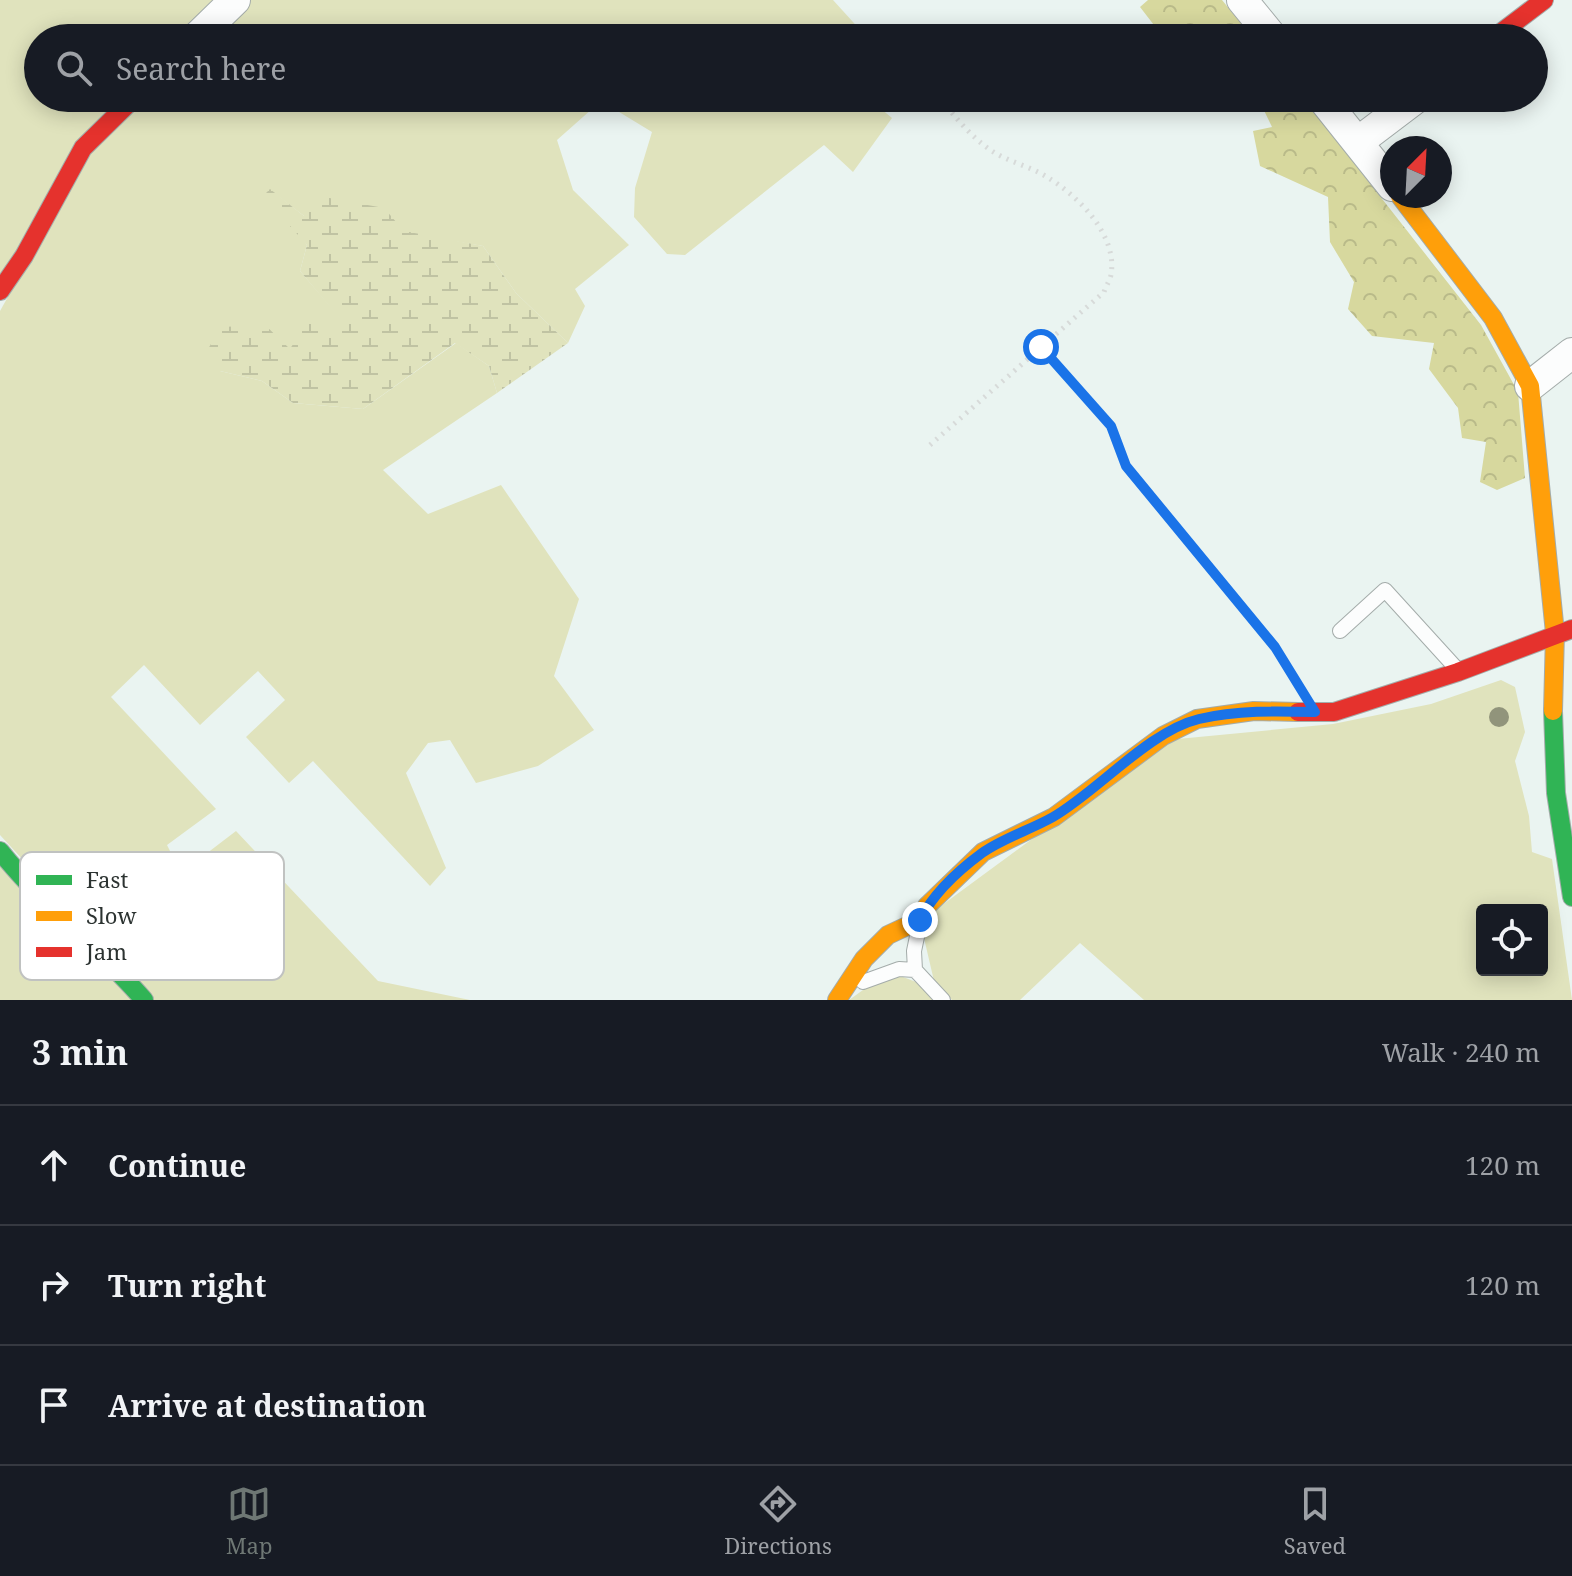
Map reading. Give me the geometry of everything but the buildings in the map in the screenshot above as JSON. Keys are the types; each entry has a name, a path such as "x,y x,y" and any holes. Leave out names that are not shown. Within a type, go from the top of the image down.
{"street":[{"path":"210,24 235,0"},
{"path":"1242,0 1262,24"},
{"path":"1512,24 1544,0"},
{"path":"0,291 24,256 83,148 120,112"},
{"path":"1333,112 1380,170"},
{"path":"1358,142 1398,112"},
{"path":"1409,208 1493,318 1530,386 1564,631 1562,734 1556,793 1572,897"},
{"path":"1530,386 1572,353"},
{"path":"842,994 864,959 888,935 920,920 927,906 983,852 1054,817 1163,736 1197,719 1254,711 1334,712 1458,672 1564,631"},
{"path":"0,851 20,875"},
{"path":"127,980 144,1000"}],"lane":[{"path":"1340,631 1385,590 1458,672"},
{"path":"920,920 914,951 915,970 943,1000"},
{"path":"842,994 899,969 915,970"}],"path":[{"path":"930,445 1104,292 1111,276 1110,248 1098,226 1072,196 1046,176 994,153 954,112"},
{"path":"1041,347 1111,426 1126,466 1275,647 1315,712"}],"green space":[{"path":"0,0 224,0 199,24 24,24 24,112 113,112 0,277"},
{"path":"247,0 833,0 855,24 222,24"},
{"path":"1148,0 1222,0 1242,24 1153,24 1140,7"},
{"path":"131,112 589,112 557,140 573,190 629,245 575,289 585,306 568,343 516,293 483,246 304,216 270,190 307,245 300,271 342,320 290,349 220,371 262,381 293,403 363,409 456,343 489,366 497,393 383,470 428,514 501,485 579,599 554,676 594,730 538,766 476,783 450,740 428,743 406,773 446,868 430,886 313,761 289,783 246,737 285,700 258,671 200,725 144,665 111,697 216,809 167,845 170,852 20,852 20,857 0,835 0,311 89,152"},
{"path":"619,112 885,112 892,118 853,172 824,145 685,255 667,254 634,217 635,188 652,132"},
{"path":"1265,112 1314,112 1380,196 1380,208 1389,208 1481,325 1518,392 1525,478 1497,490 1480,482 1486,442 1462,438 1458,408 1429,369 1434,343 1372,336 1348,309 1354,282 1330,242 1328,197 1260,166 1253,131 1272,127"},
{"path":"270,189 304,216 324,197 384,208 404,231 483,246 516,293 568,343 497,393 489,366 455,343 363,409 293,403 262,381 220,371 208,349 221,327 265,325 290,349 307,322 341,320 300,271 307,245 263,196"},
{"path":"1501,680 1515,687 1525,732 1515,761 1529,816 1532,852 1552,859 1572,1000 1144,1000 1080,943 1020,1000 952,1000 934,981 924,938 934,911 1167,740 1333,724 1431,704"},
{"path":"236,831 256,852 208,852"},
{"path":"0,864 20,884 20,980 113,980 133,1000 0,1000"},
{"path":"284,882 378,981 470,1000 152,1000 134,980 284,980"},
{"path":"898,975 916,982 934,1000 849,1000 870,985"}],"traffic: fast":[{"path":"1553,711 1556,793 1572,897"},
{"path":"0,851 20,874"},
{"path":"126,980 144,1000"}],"traffic: slow":[{"path":"1409,208 1493,318 1530,386 1555,633 1553,711"},
{"path":"837,1000 864,959 888,935 920,920 927,906 983,852 1054,817 1163,736 1197,719 1254,711 1298,712"}],"traffic: jam":[{"path":"1512,24 1544,0"},
{"path":"0,291 24,256 83,148 120,112"},
{"path":"1298,712 1334,712 1458,672 1572,629"}],"route":[{"path":"920,920 927,906 983,852 1054,817 1163,736 1197,719 1254,711 1315,712 1275,647 1126,466 1111,426 1041,347"}]}
